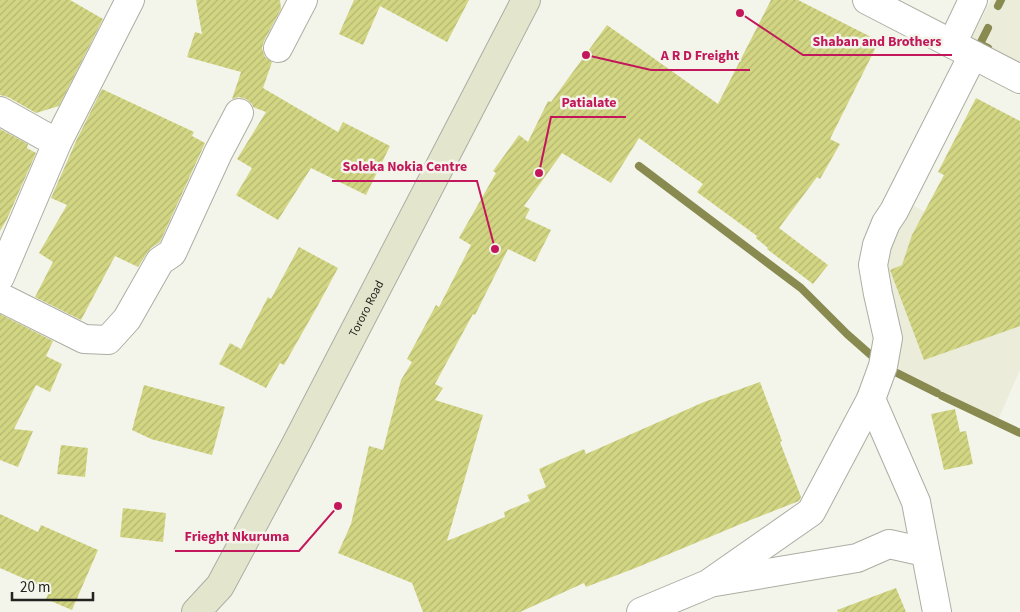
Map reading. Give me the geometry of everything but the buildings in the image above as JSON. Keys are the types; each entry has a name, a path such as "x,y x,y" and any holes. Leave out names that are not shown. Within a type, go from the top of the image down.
{"main road":[{"name":"Tororo Road","path":"196,612 220,586 296,444 526,0"}],"street":[{"path":"0,277 57,143 130,0"},
{"path":"278,48 303,0"},
{"path":"866,0 1020,79"},
{"path":"641,612 708,584 811,512 871,400 883,366 888,338 873,265 877,245 886,223 894,211 963,49 974,0"},
{"path":"0,111 57,143"},
{"path":"0,297 84,339 108,340 127,319 160,261 172,254 218,153 239,113"},
{"path":"871,400 916,502 937,612"},
{"path":"708,584 857,558 889,544 925,552"}],"shaded area":[{"path":"991,0 1020,0 1020,65 971,39"},
{"path":"910,204 1020,261 1020,370 998,420 893,371 884,261"}],"waterway":[{"path":"998,6 1001,0"},
{"path":"988,28 980,44 988,48"},
{"path":"639,166 801,288 872,356"},
{"path":"897,373 937,393"},
{"path":"942,396 1020,433"}],"place":[{"name":"Shaban and Brothers","path":"740,13"},
{"name":"A R D Freight","path":"586,55"},
{"name":"Patialate","path":"539,173"},
{"name":"Soleka Nokia Centre","path":"495,249"},
{"name":"Frieght Nkuruma","path":"338,506"}]}
